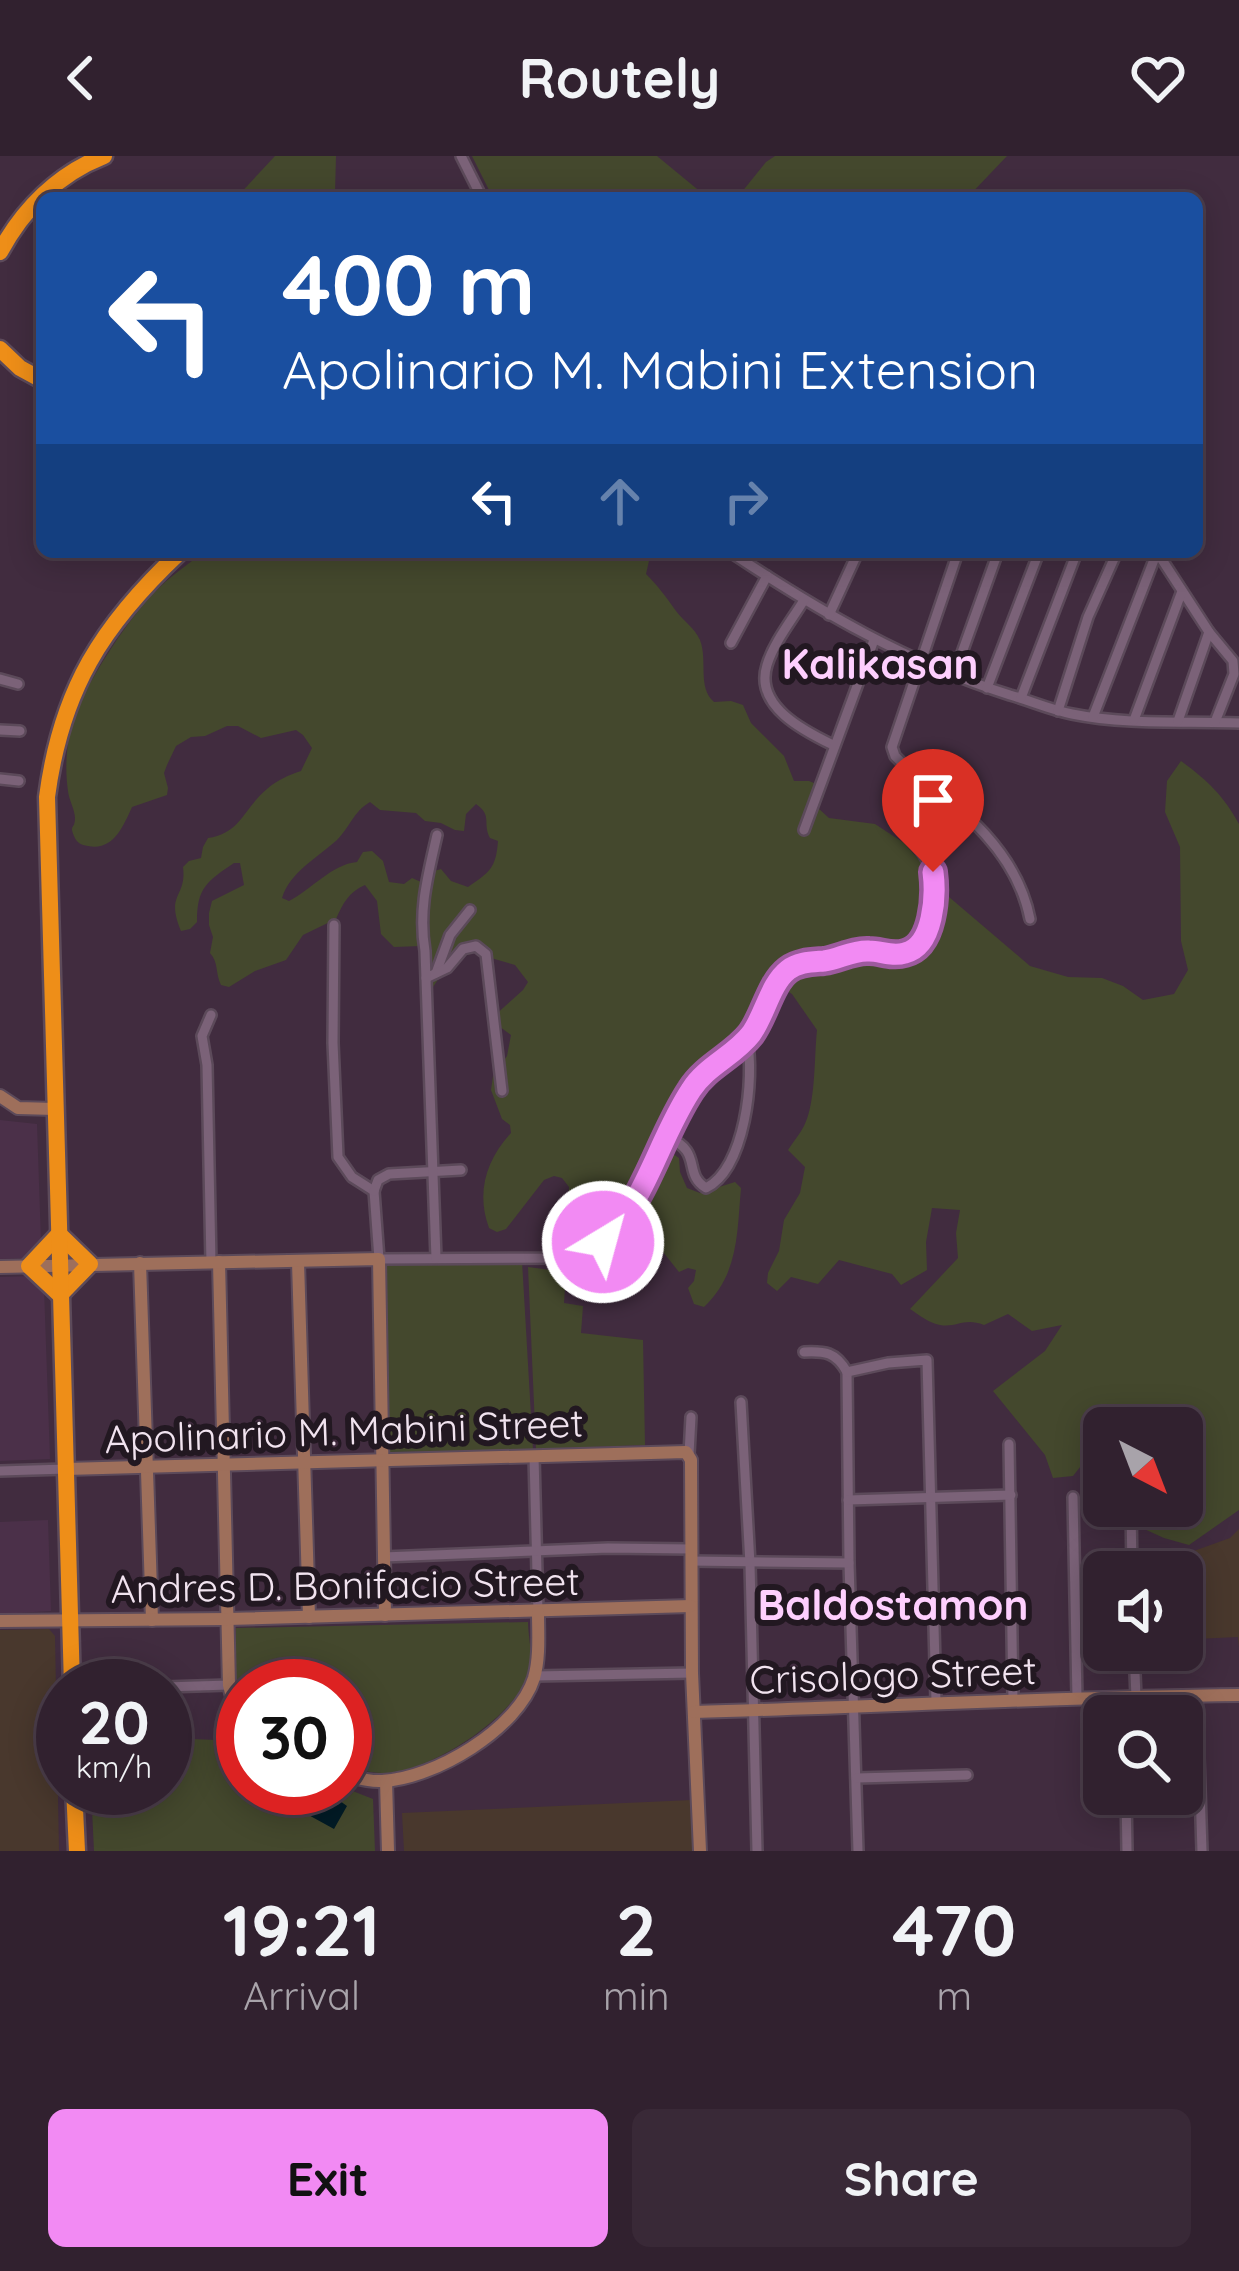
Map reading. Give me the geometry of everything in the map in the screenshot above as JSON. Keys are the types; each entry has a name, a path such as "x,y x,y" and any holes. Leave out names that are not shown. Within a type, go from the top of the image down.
{"highway":[{"path":"46,192 76,169 104,156"},
{"path":"0,252 36,202"},
{"path":"0,349 36,377"},
{"path":"71,1659 47,796 54,749 70,698 116,620 174,558"},
{"path":"59,1234 90,1264 61,1295"},
{"path":"59,1234 29,1266 61,1295"},
{"path":"75,1815 77,1851"}],"street":[{"path":"461,156 479,192"},
{"path":"739,558 874,640 987,688 1093,717 1239,723"},
{"path":"829,615 855,558"},
{"path":"956,558 893,740 895,756 988,837 1018,882 1030,919"},
{"path":"954,675 996,558"},
{"path":"987,688 1037,558"},
{"path":"1021,698 1075,558"},
{"path":"1058,711 1088,617 1114,558"},
{"path":"1093,717 1155,558"},
{"path":"1161,558 1233,661 1235,670 1214,722"},
{"path":"730,643 767,576"},
{"path":"1133,720 1182,591"},
{"path":"804,600 772,653 765,681 790,720 833,745"},
{"path":"1178,721 1209,632"},
{"path":"804,830 874,640"},
{"path":"0,680 18,684"},
{"path":"0,730 20,731"},
{"path":"0,779 20,782"},
{"path":"436,1258 431,976 421,908 437,835"},
{"path":"0,1267 553,1259 585,1253 618,1228 694,1085 747,1039 781,977 797,964 866,950 902,954 921,944 935,886 928,861 911,838"},
{"path":"431,976 450,935 470,910"},
{"path":"334,925 338,1157 352,1177 374,1191"},
{"path":"431,976 447,968 467,947 476,946 486,954 502,1091"},
{"path":"212,1015 202,1036 207,1065 229,1659"},
{"path":"667,1137 690,1154 700,1186 706,1189 723,1175 731,1162 752,1074 747,1039"},
{"path":"0,1096 18,1108 55,1109"},
{"path":"385,1616 374,1191 378,1180 389,1174 461,1170"},
{"path":"298,1262 309,1617"},
{"path":"140,1263 152,1620"},
{"path":"804,1352 830,1353 847,1372 858,1851"},
{"path":"847,1372 927,1360 936,1702"},
{"path":"741,1402 757,1851"},
{"path":"691,1417 692,1673 700,1851"},
{"path":"1009,1444 1013,1700"},
{"name":"Apolinario M. Mabini Street","path":"0,1471 689,1454"},
{"path":"372,1781 431,1769 489,1735 519,1705 535,1676 534,1456"},
{"path":"848,1500 1011,1495"},
{"path":"1073,1497 1077,1698"},
{"path":"382,1557 537,1550 691,1555 750,1564 849,1563"},
{"name":"Andres D. Bonifacio Street","path":"0,1621 691,1606"},
{"path":"535,1676 692,1673"},
{"name":"Crisologo Street","path":"1203,1695 1239,1695"},
{"name":"Crisologo Street","path":"694,1712 1083,1698"},
{"path":"856,1778 967,1774"},
{"path":"386,1781 388,1851"},
{"path":"1126,1815 1127,1851"},
{"path":"1201,1815 1202,1851"}],"shaded area":[{"path":"0,1120 37,1124 41,1242 28,1258 0,1259"},
{"path":"32,1276 44,1288 50,1459 0,1461 0,1277"},
{"path":"48,1520 51,1611 0,1614 0,1522"},
{"path":"1239,1529 1239,1647 1238,1637 1203,1639 1203,1551 1194,1551 1230,1538"},
{"path":"49,1629 55,1636 55,1659 36,1659 36,1815 58,1815 59,1851 0,1851 0,1630"},
{"path":"692,1800 694,1851 404,1851 402,1813"}],"green space":[{"path":"275,156 336,156 335,192 242,192"},
{"path":"472,156 657,156 701,192 490,192"},
{"path":"775,156 1007,156 973,192 742,192"},
{"path":"195,558 650,558 646,574 700,640 709,696 714,702 743,705 751,723 784,756 794,781 824,787 818,808 829,818 875,824 904,843 942,891 1030,966 1068,977 1102,978 1143,1000 1174,994 1188,970 1181,941 1180,847 1165,812 1167,781 1181,761 1207,782 1239,824 1239,1510 1189,1545 1142,1528 1203,1527 1203,1407 1083,1407 1083,1463 1073,1476 1053,1478 1045,1455 993,1391 1045,1351 1062,1325 1032,1331 1008,1314 984,1325 940,1325 910,1309 958,1258 960,1210 932,1208 927,1270 901,1285 892,1274 839,1260 818,1284 791,1277 777,1291 767,1283 784,1220 800,1193 805,1167 788,1150 804,1126 814,1080 817,1030 784,989 805,971 790,964 774,975 742,1039 695,1070 676,1093 641,1177 646,1186 670,1152 679,1158 687,1188 700,1193 735,1182 741,1188 730,1266 704,1307 694,1304 688,1288 696,1270 679,1272 655,1242 615,1267 609,1264 615,1240 607,1233 567,1256 563,1251 569,1187 562,1178 544,1180 506,1229 489,1228 483,1202 486,1177 511,1133 491,1090 511,1035 496,1024 494,1016 528,982 515,965 474,953 451,960 425,999 421,946 394,947 381,934 377,901 365,885 347,899 336,919 303,935 286,960 229,987 221,985 210,953 209,913 212,901 244,885 240,863 210,881 201,893 197,922 181,931 175,909 183,867 201,858 208,838 235,826 271,786 301,771 312,748 303,735 296,730 261,738 238,726 227,726 191,737 176,746 167,765 167,795 132,807 116,836 104,845 76,840 66,775 71,727 96,673 148,599","holes":["370,802 380,810 416,813 425,821 464,831 466,814 476,804 484,812 490,838 498,841 487,873 468,887 451,881 441,869 421,882 412,878 404,884 389,882 383,861 372,851 363,852 357,862 330,872 289,901 282,898 298,873 337,840"]},
{"path":"522,1261 533,1450 388,1452 381,1263"},
{"path":"528,1267 566,1272 564,1303 583,1306 581,1333 643,1340 645,1445 536,1449"},
{"path":"528,1622 530,1669 509,1705 469,1739 423,1764 377,1773 372,1772 372,1659 236,1659 236,1628"},
{"path":"192,1739 216,1740 216,1815 372,1815 373,1799 375,1851 94,1851 92,1815 192,1815"}],"water":[{"path":"308,1815 342,1815 334,1829"}],"district":[{"name":"Kalikasan","path":"880,664"},
{"name":"Baldostamon","path":"893,1605"}],"route":[{"path":"603,1242 633,1207 694,1085 747,1039 781,977 797,964 855,952 890,955 913,951 921,944 932,911 933,872"}]}
